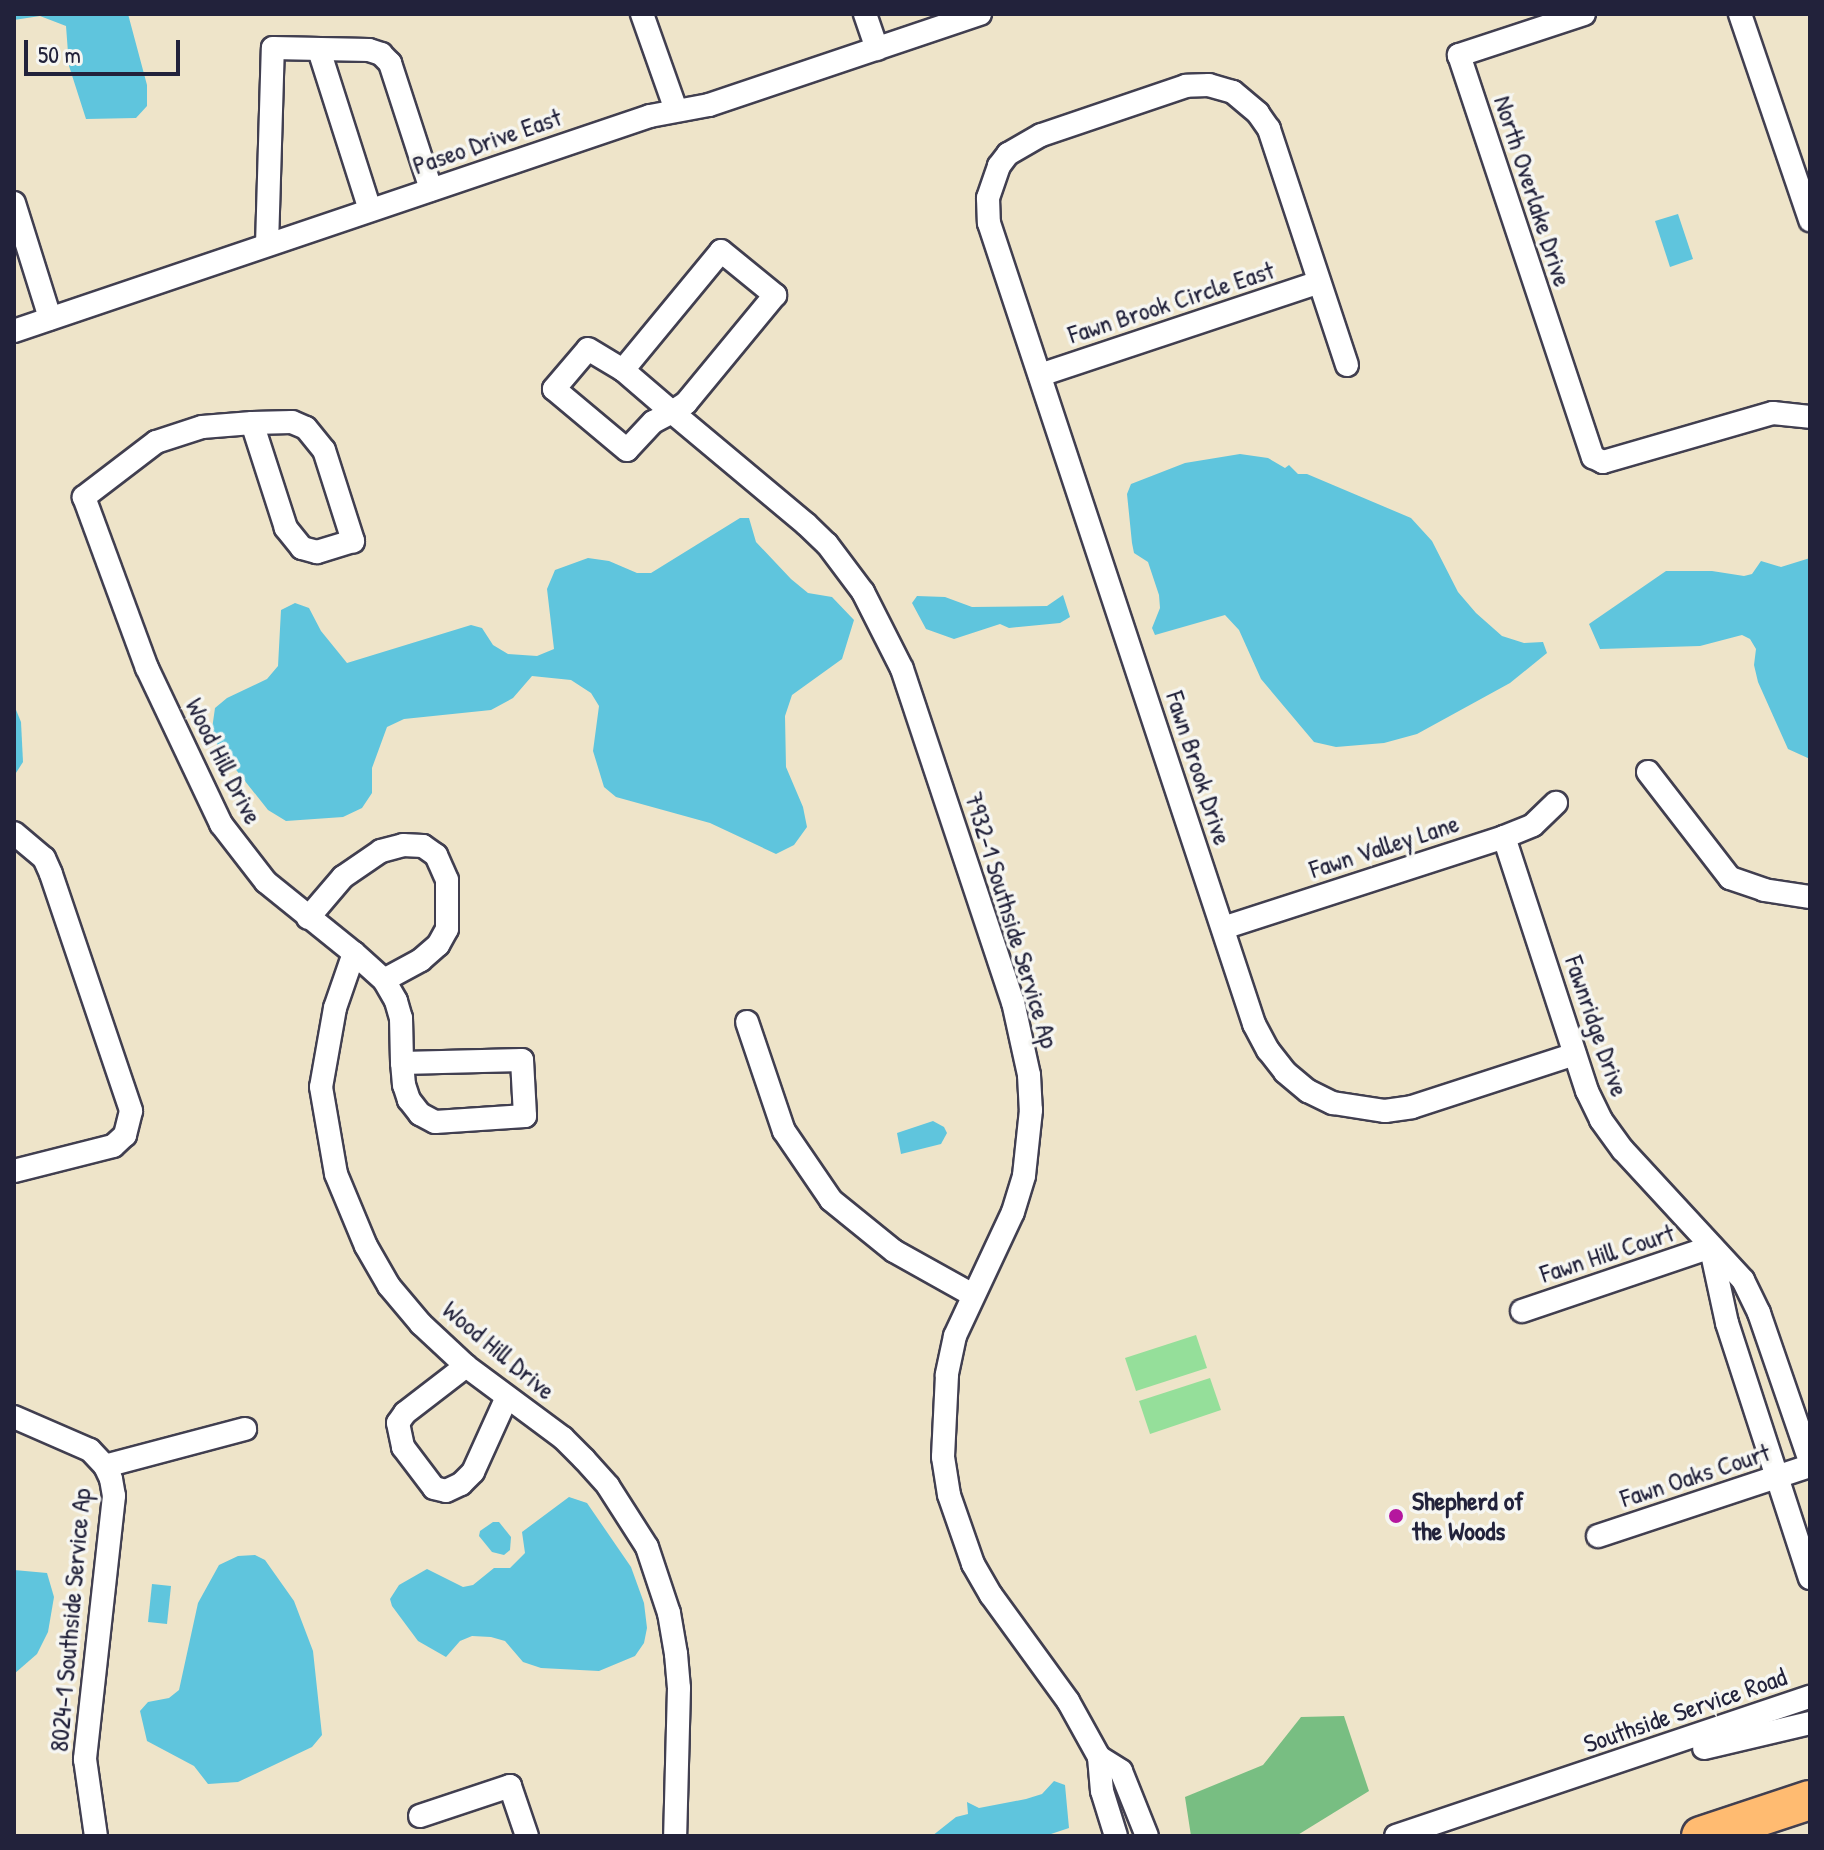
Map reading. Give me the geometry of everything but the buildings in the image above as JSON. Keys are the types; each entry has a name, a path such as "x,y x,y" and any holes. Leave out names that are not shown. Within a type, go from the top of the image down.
{"highway":[{"path":"1714,1833 1810,1800"}],"street":[{"path":"642,14 676,110"},
{"path":"865,14 877,49"},
{"name":"Paseo Drive East","path":"14,331 431,189 676,110 709,105 980,14"},
{"name":"North Overlake Drive","path":"1584,14 1459,55 1593,457 1603,462 1773,413 1810,417"},
{"path":"1740,14 1810,220"},
{"path":"267,245 273,48 369,50 390,63 431,189"},
{"path":"319,50 370,210"},
{"name":"Fawn Brook Drive","path":"1319,282 1269,129 1258,113 1233,92 1209,85 1186,86 1041,135 1008,154 992,180 989,223 1254,1024 1268,1050 1285,1072 1308,1091 1333,1103 1361,1110 1412,1107 1575,1054"},
{"path":"14,203 50,318"},
{"path":"623,370 721,251 775,295 686,403 672,412"},
{"path":"1319,282 1347,365"},
{"name":"Fawn Brook Circle East","path":"1040,375 1319,282"},
{"name":"7932-1 Southside Service Ap","path":"672,412 653,422 627,450 554,389 588,349 623,370 827,544 863,592 902,669 1013,1002 1029,1075 1031,1110 1024,1176 1013,1212 955,1336 947,1375 943,1457 949,1495 973,1564 991,1595 1068,1701 1099,1757 1102,1791 1116,1836"},
{"path":"292,422 316,438 324,450 353,541 317,552 302,548 293,540 252,423 292,422"},
{"name":"Wood Hill Drive","path":"252,423 202,427 156,442 84,497 147,668 205,795 241,853 308,918 354,953 335,1008 321,1087 336,1174 348,1209 389,1286 421,1324 466,1366 563,1438 608,1486 647,1547 669,1613 679,1688 675,1836"},
{"path":"1648,772 1730,878 1764,890 1810,897"},
{"name":"Fawn Valley Lane","path":"1223,928 1504,837 1533,825 1556,803"},
{"path":"14,833 44,858 51,874 131,1111 125,1135 113,1146 14,1171"},
{"name":"Fawnridge Drive","path":"1504,837 1575,1054 1601,1120 1743,1280 1759,1313 1810,1464"},
{"path":"308,918 343,877 381,851 403,845 423,846 436,855 447,880 447,929 438,945 421,960 384,980"},
{"path":"354,953 384,980 401,1018 402,1063 409,1100 420,1114 435,1122 525,1116 522,1060 402,1063"},
{"path":"747,1022 784,1131 831,1200 894,1251 973,1295"},
{"path":"1711,1247 1727,1323 1810,1578"},
{"name":"Fawn Hill Court","path":"1522,1311 1711,1247"},
{"path":"466,1366 405,1413 398,1423 403,1447 434,1488 446,1491 461,1484 473,1472 507,1397"},
{"name":"8024-1 Southside Service Ap","path":"14,1417 90,1450 105,1466 114,1496 85,1759 96,1836"},
{"path":"105,1466 245,1429"},
{"name":"Fawn Oaks Court","path":"1598,1536 1777,1478 1810,1464"},
{"name":"Southside Service Road","path":"1396,1836 1810,1697"},
{"name":"Southside Service Road","path":"1578,1777 1810,1723"},
{"path":"1099,1757 1121,1771 1147,1836"},
{"path":"420,1816 510,1786 527,1836"}],"green space":[{"path":"1196,1335 1207,1368 1136,1391 1125,1358"},
{"path":"1210,1378 1221,1410 1150,1434 1139,1401"},
{"path":"1344,1716 1369,1791 1296,1836 1191,1836 1185,1797 1263,1765 1301,1717"}],"water":[{"path":"14,14 128,14 147,85 147,106 136,118 86,119 69,66 66,26 40,16 14,20"},
{"path":"1678,214 1693,259 1670,267 1655,221"},
{"path":"1240,454 1268,458 1285,468 1289,465 1298,474 1307,474 1411,518 1432,541 1458,592 1476,613 1502,636 1524,643 1543,642 1547,653 1510,683 1417,734 1384,743 1336,747 1314,742 1261,679 1239,630 1225,615 1155,635 1152,628 1160,608 1159,595 1148,562 1134,553 1127,494 1131,484 1185,463"},
{"path":"740,518 749,518 756,542 791,579 808,593 832,597 854,620 842,659 792,695 785,716 786,767 803,807 807,827 794,845 776,854 710,823 616,797 604,787 593,751 599,706 591,693 571,680 532,676 513,698 491,710 404,719 387,727 372,768 372,793 362,808 343,817 286,821 268,810 218,747 212,729 215,708 227,698 267,679 278,666 281,610 295,603 309,608 321,631 347,663 471,625 482,628 493,645 508,654 537,656 554,649 547,589 555,570 588,558 609,561 637,573 651,573"},
{"path":"1810,558 1810,759 1788,749 1758,682 1754,665 1756,649 1750,639 1742,635 1700,646 1600,649 1589,624 1666,571 1712,571 1744,576 1752,574 1761,561 1781,567"},
{"path":"1063,595 1070,617 1060,623 1009,628 1000,624 954,639 926,629 912,603 917,596 945,597 972,607 1047,606"},
{"path":"14,705 21,722 23,762 14,776"},
{"path":"933,1121 944,1127 947,1133 941,1144 901,1154 897,1133"},
{"path":"569,1497 587,1503 631,1567 644,1603 647,1628 644,1643 635,1656 599,1671 541,1668 523,1662 505,1641 491,1637 472,1636 460,1641 446,1657 418,1641 392,1606 390,1599 399,1585 427,1569 463,1587 473,1585 494,1568 510,1568 525,1553 522,1532"},
{"path":"493,1522 499,1522 511,1537 510,1550 504,1555 492,1552 479,1536 480,1531"},
{"path":"255,1555 265,1560 294,1601 313,1651 322,1735 312,1747 238,1782 208,1784 194,1766 147,1741 140,1711 148,1702 169,1698 179,1690 198,1603 219,1565 238,1556"},
{"path":"14,1570 47,1573 54,1597 48,1632 37,1654 14,1674"},
{"path":"152,1584 171,1586 167,1624 148,1622"},
{"path":"1054,1781 1065,1785 1069,1828 1045,1836 932,1836 956,1817 968,1814 967,1802 979,1808 1026,1799 1042,1794"}],"place":[{"name":"Shepherd of the Woods","path":"1396,1516"}]}
